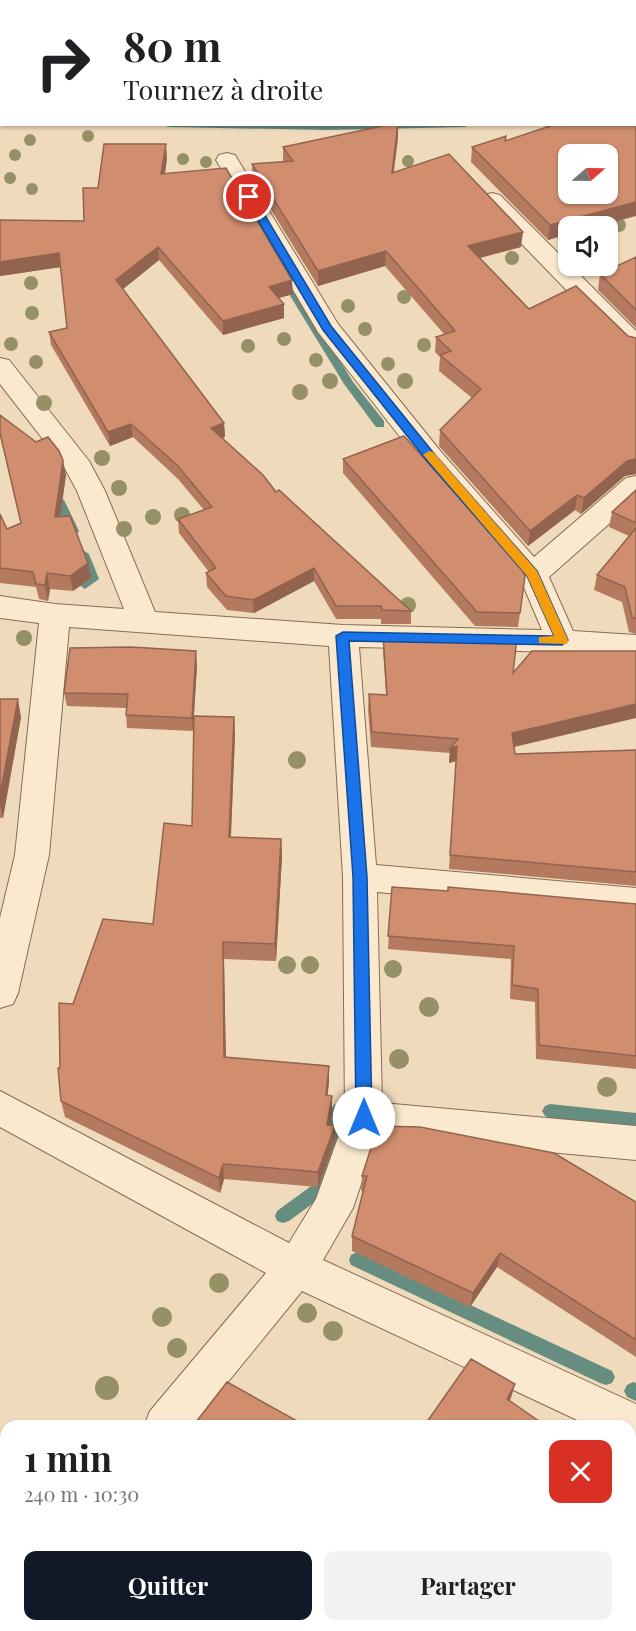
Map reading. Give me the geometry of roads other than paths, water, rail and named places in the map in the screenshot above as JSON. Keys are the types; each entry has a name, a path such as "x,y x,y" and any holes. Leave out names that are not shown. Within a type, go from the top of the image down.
{"street":[{"path":"227,160 327,327 432,459 532,574 562,640"},
{"path":"478,185 616,327 636,344"},
{"path":"0,366 75,461 91,491 144,622"},
{"path":"532,574 636,485"},
{"path":"0,607 55,615 343,636 562,640 636,646"},
{"path":"0,993 32,855 55,615"},
{"path":"170,1420 296,1268 333,1208 364,1118 360,877 343,636"},
{"path":"360,877 636,902"},
{"path":"0,1108 296,1268 623,1420"},
{"path":"364,1118 636,1143"}],"waterway":[{"path":"275,126 374,126"},
{"path":"283,276 349,384 380,424"},
{"path":"58,500 73,531"},
{"path":"83,554 93,579 85,585"},
{"path":"283,1216 325,1185 339,1110"},
{"path":"550,1111 636,1120"},
{"path":"357,1260 606,1377"}]}
